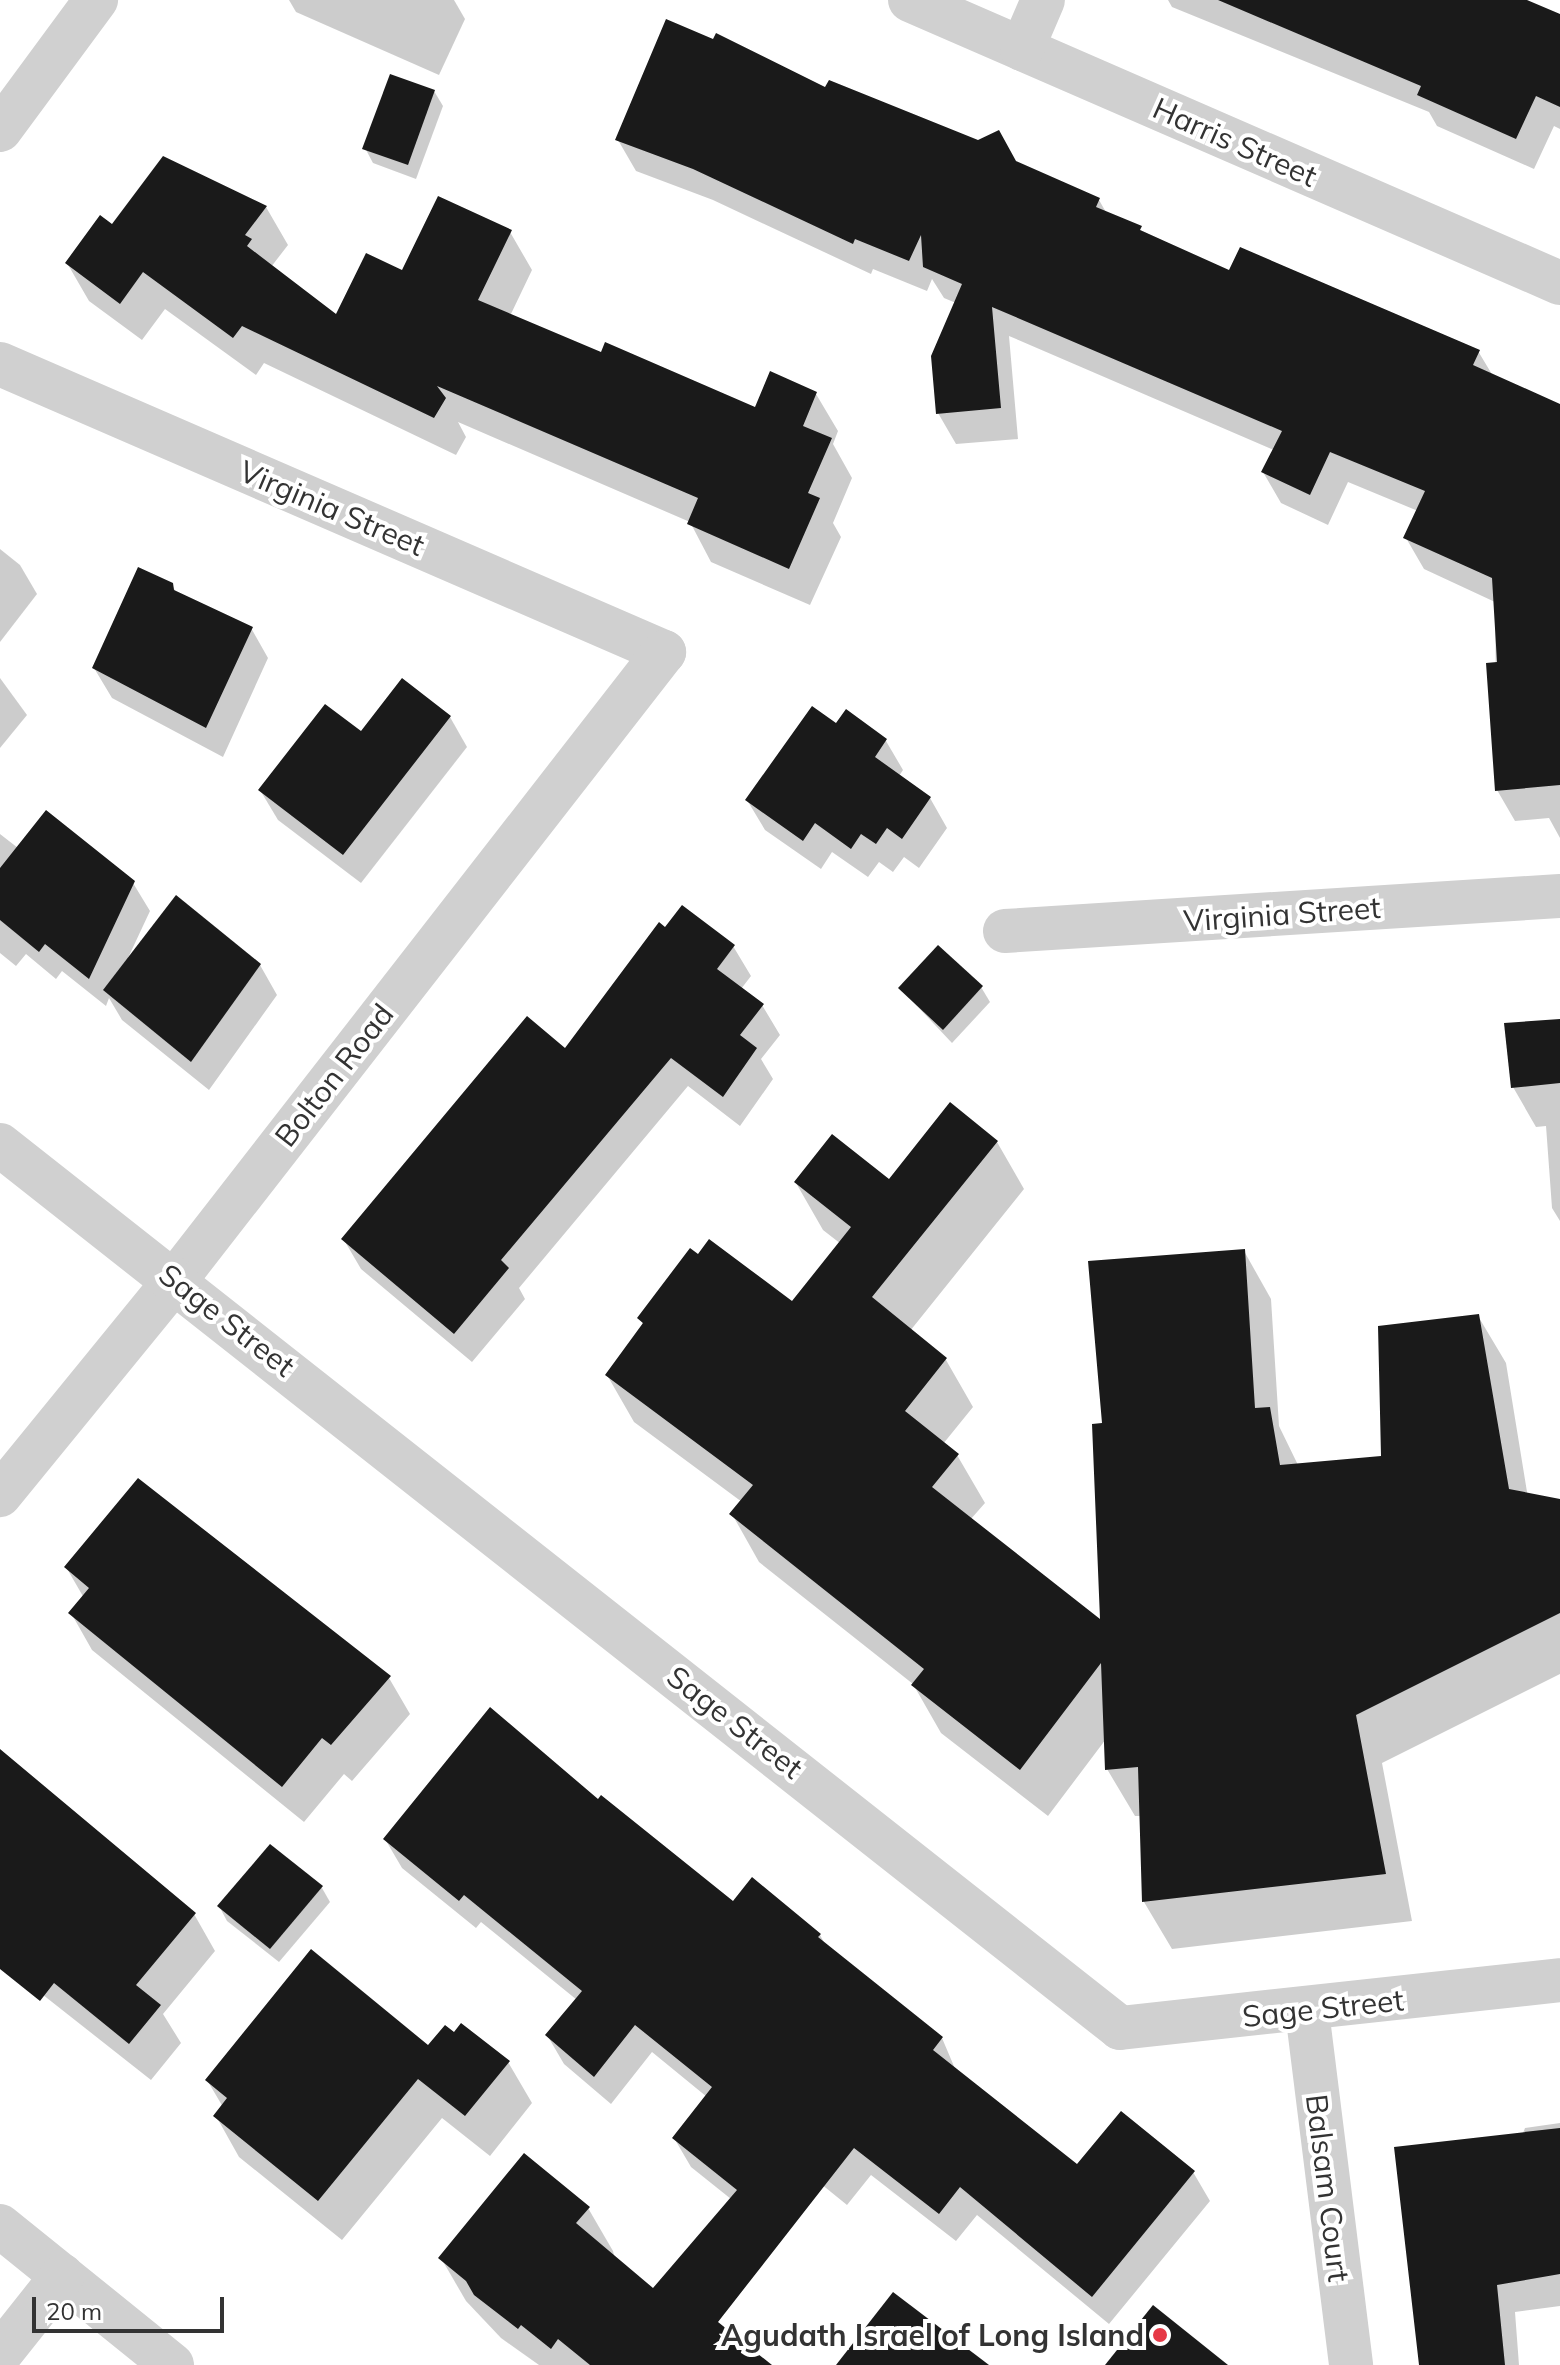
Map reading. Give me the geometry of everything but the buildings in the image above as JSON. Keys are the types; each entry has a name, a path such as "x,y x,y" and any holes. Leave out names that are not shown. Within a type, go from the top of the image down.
{"street":[{"path":"0,130 96,0"},
{"name":"Harris Street","path":"910,0 1560,283"},
{"path":"1022,49 1043,0"},
{"name":"Virginia Street","path":"0,364 664,652"},
{"name":"Bolton Road","path":"0,1495 176,1279 664,652"},
{"name":"Virginia Street","path":"1005,931 1560,896"},
{"name":"Sage Street","path":"0,1145 176,1279 1120,2028 1307,2011 1560,1980"},
{"name":"Balsam Court","path":"1307,2011 1351,2365"},
{"path":"0,2226 172,2365"},
{"path":"0,2354 62,2276"}],"place":[{"name":"Agudath Israel of Long Island","path":"1160,2335"}]}
